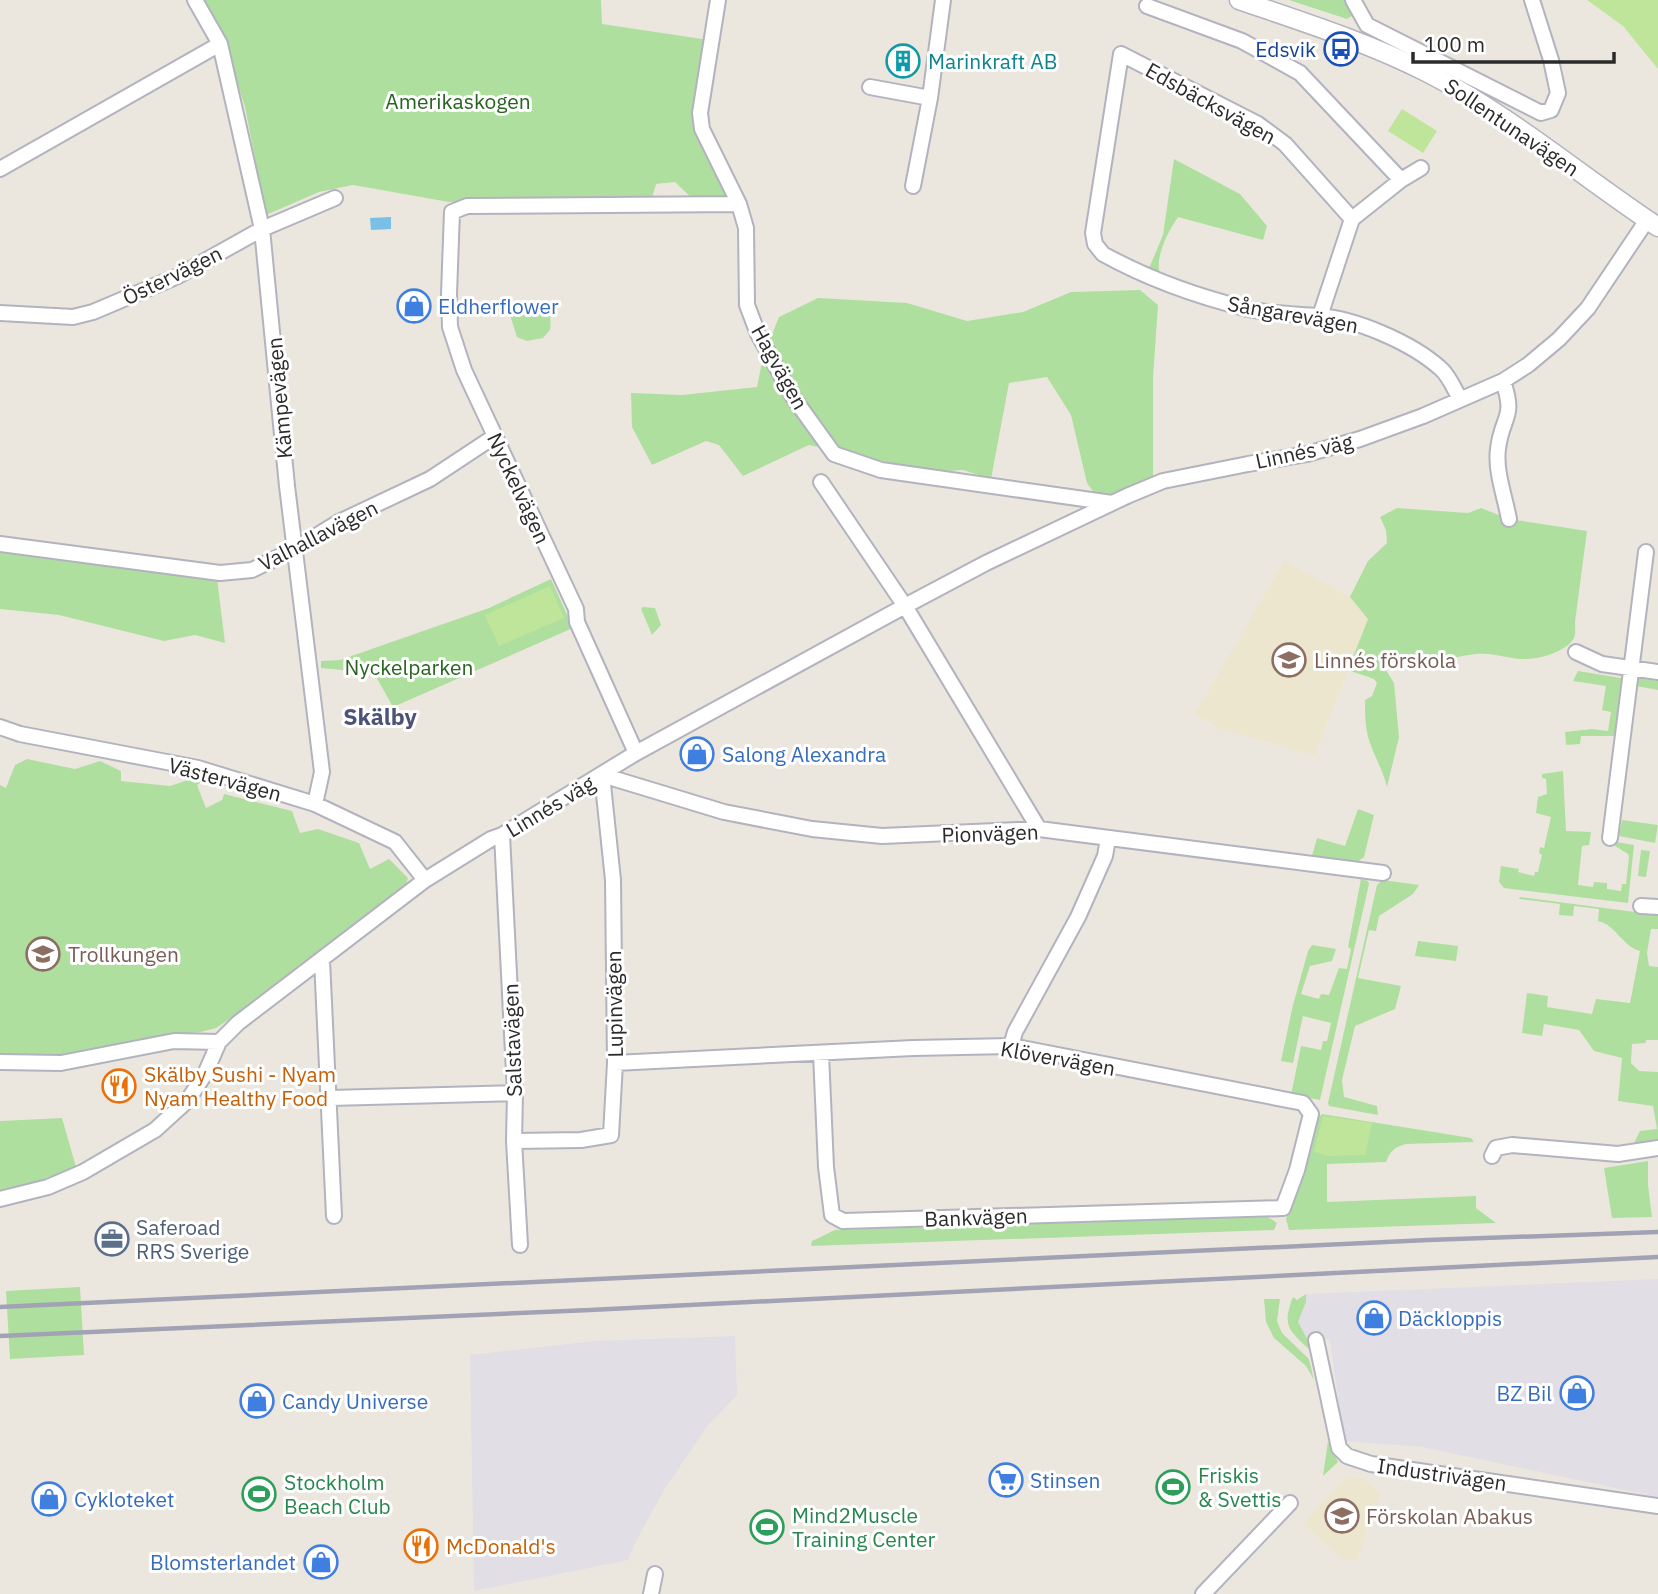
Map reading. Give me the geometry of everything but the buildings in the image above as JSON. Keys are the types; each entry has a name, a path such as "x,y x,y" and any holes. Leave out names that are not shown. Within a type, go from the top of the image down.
{"street":[{"name":"Kämpevägen","path":"195,0 220,44 262,229 295,549 322,772 315,804"},
{"name":"Hagvägen","path":"718,0 700,113 702,129 739,204 746,228 747,305 758,334 793,397 834,454 881,470 1113,503"},
{"path":"913,186 930,98 943,0"},
{"name":"Sollentunavägen","path":"1239,0 1368,44 1429,73 1485,106 1652,223"},
{"path":"1353,0 1367,25 1541,113 1551,110 1558,93 1552,60 1532,0"},
{"path":"1147,6 1242,41 1300,73 1401,180"},
{"path":"0,169 220,44"},
{"name":"Edsbäcksvägen","path":"1121,54 1258,124 1285,144 1352,219"},
{"name":"Sångarevägen","path":"1121,54 1093,233 1095,244 1103,254 1116,262 1202,297 1262,312 1320,316 1373,329 1418,352 1442,369 1460,399"},
{"path":"870,87 930,98"},
{"path":"1320,316 1352,219 1401,180 1421,168"},
{"name":"Östervägen","path":"0,313 73,317 93,312 178,276 262,229 335,198"},
{"name":"Nyckelvägen","path":"636,753 577,622 576,609 464,370 450,327 452,212 467,206 739,204"},
{"name":"Linnés väg","path":"219,1042 273,995 425,880 636,753 986,563 1163,481 1307,454 1360,439 1503,380 1549,348 1583,314 1652,223"},
{"path":"1503,380 1510,400 1509,415 1501,433 1498,461 1509,519"},
{"name":"Valhallavägen","path":"0,544 220,573 252,570 339,523 430,479 495,436"},
{"path":"821,482 905,606 1039,830"},
{"path":"1610,838 1646,552"},
{"path":"1576,652 1602,663 1658,672"},
{"name":"Västervägen","path":"0,727 20,734 198,768 315,804 395,842 425,880"},
{"name":"Pionvägen","path":"602,775 724,812 812,829 882,836 1039,830 1383,873"},
{"name":"Lupinvägen","path":"514,1141 591,1139 611,1135 615,1063 613,880 602,775"},
{"name":"Salstavägen","path":"502,835 520,1245"},
{"path":"1011,1046 1015,1032 1078,917 1105,856 1108,839"},
{"path":"1642,905 1658,907"},
{"path":"322,960 334,1216"},
{"path":"0,1062 61,1063 174,1041 219,1042 205,1074 188,1100 155,1130 83,1172 48,1187 0,1199"},
{"name":"Klövervägen","path":"615,1063 914,1048 1011,1046 1303,1103 1311,1114 1297,1170 1283,1208"},
{"name":"Bankvägen","path":"821,1054 826,1167 832,1215 843,1222 1283,1208"},
{"path":"330,1098 515,1093"},
{"path":"1492,1156 1496,1148 1512,1145 1618,1154 1658,1148"},
{"name":"Industrivägen","path":"1316,1340 1339,1448 1347,1456 1371,1464 1658,1506"},
{"path":"1203,1594 1290,1503"},
{"path":"651,1594 655,1574 658,1594"}],"shaded area":[{"name":"Linnés förskola","path":"1284,561 1350,597 1368,619 1315,755 1220,729 1195,714"},
{"path":"1658,1279 1658,1497 1422,1447 1344,1441 1330,1339 1308,1341 1298,1322 1306,1302 1306,1294"},
{"path":"735,1336 737,1395 708,1425 664,1490 628,1560 474,1591 470,1355 594,1341"},
{"name":"Förskolan Abakus","path":"1348,1476 1363,1479 1381,1493 1357,1560 1344,1560 1303,1523"}],"green space":[{"name":"Amerikaskogen","path":"199,0 601,0 602,24 709,40 696,121 730,199 694,200 675,182 656,184 652,198 449,202 353,185 319,192 266,215 245,107 230,60"},
{"path":"1289,0 1348,0 1355,14 1347,19"},
{"path":"1587,0 1658,0 1658,69 1623,26"},
{"path":"1402,109 1437,131 1423,153 1388,131"},
{"path":"1174,159 1240,194 1267,226 1263,240 1178,217 1160,254 1161,277 1145,268 1150,266 1163,235"},
{"path":"1140,290 1158,305 1153,378 1153,476 1114,495 1095,494 1087,483 1071,415 1047,377 1009,383 991,479 963,470 933,472 809,445 743,476 719,445 706,441 652,465 632,427 631,393 682,395 757,387 763,357 779,317 818,298 907,303 967,321 1023,312 1071,292"},
{"path":"521,301 541,305 548,311 550,330 543,338 527,341 517,337 508,309"},
{"path":"1397,508 1468,513 1481,508 1509,519 1587,531 1575,634 1565,647 1552,654 1531,659 1482,654 1419,665 1384,667 1394,683 1399,737 1387,787 1369,740 1366,720 1365,700 1372,696 1377,683 1374,679 1348,670 1368,619 1350,597 1368,561 1387,543 1386,530 1380,517"},
{"path":"0,551 217,578 225,643 195,635 164,641 59,615 0,609"},
{"name":"Nyckelparken","path":"551,579 573,628 393,707 374,673 321,668 321,661 340,660 489,608"},
{"path":"550,586 564,618 499,646 485,615"},
{"path":"655,608 661,625 652,635 641,609"},
{"path":"1578,671 1621,678 1623,682 1617,736 1581,736 1580,744 1566,745 1565,732 1592,729 1608,731 1611,712 1602,710 1606,686 1573,681"},
{"path":"1638,678 1658,681 1658,690 1636,686"},
{"path":"27,759 75,769 100,761 121,771 121,781 170,786 194,778 206,779 197,785 206,808 222,800 224,794 292,811 300,833 318,829 359,843 370,869 389,859 408,878 406,885 216,1028 48,1060 0,1053 0,785 6,788 15,765"},
{"path":"1563,771 1566,831 1591,832 1589,845 1582,846 1578,885 1593,887 1594,882 1607,883 1607,889 1621,891 1622,884 1626,884 1629,857 1615,846 1616,842 1634,845 1628,903 1504,888 1499,882 1501,866 1519,869 1518,872 1534,876 1535,872 1538,872 1542,855 1539,853 1540,847 1544,848 1551,817 1536,813 1538,797 1547,794 1546,779 1542,778 1542,774"},
{"path":"1358,809 1374,815 1364,857 1356,863 1312,856 1317,838 1345,846"},
{"path":"1622,820 1658,825 1655,843 1619,836"},
{"path":"1641,850 1650,851 1646,877 1638,876"},
{"path":"1361,879 1369,884 1320,1100 1291,1095 1301,1046 1321,1050 1323,1041 1327,1041 1331,1023 1303,1016 1293,1063 1281,1061 1308,951 1312,945 1336,949 1332,961 1310,966 1301,994 1319,999 1321,994 1329,995 1339,968 1347,969 1351,949 1348,947"},
{"path":"1383,880 1419,885 1413,894 1379,916 1376,931 1369,930 1358,978 1401,986 1395,1009 1355,1026 1342,1080 1344,1097 1377,1106 1378,1115 1329,1106 1328,1103 1377,885"},
{"path":"1520,897 1658,915 1658,929 1651,929 1647,953 1649,966 1658,967 1658,1040 1632,1044 1631,1063 1639,1071 1658,1072 1658,1142 1633,1145 1640,1131 1657,1129 1653,1106 1618,1101 1622,1058 1594,1051 1579,1030 1544,1024 1542,1036 1522,1033 1527,993 1548,996 1547,1007 1592,1014 1596,999 1630,1003 1640,951 1598,921 1599,909 1574,906 1573,916 1559,915 1560,904 1519,899"},
{"path":"1418,941 1458,946 1456,961 1415,956"},
{"path":"1322,1114 1471,1138 1474,1142 1406,1144 1393,1150 1386,1162 1327,1164 1327,1202 1476,1196 1476,1208 1496,1223 1289,1230 1286,1219 1316,1120"},
{"path":"1323,1116 1372,1123 1365,1155 1328,1156 1314,1152"},
{"path":"62,1118 76,1167 0,1191 0,1121"},
{"path":"1648,1161 1652,1217 1612,1218 1604,1168"},
{"path":"1268,1217 1277,1223 1274,1230 811,1246 812,1241 835,1230"},
{"path":"80,1287 84,1355 10,1359 6,1291"},
{"path":"1306,1294 1306,1302 1298,1322 1311,1351 1293,1333 1288,1322 1293,1297 1297,1300"},
{"path":"1264,1299 1280,1299 1277,1321 1282,1333 1309,1359 1314,1380 1306,1366 1274,1338 1266,1322"},
{"path":"1328,1441 1338,1462 1323,1476"}],"water":[{"path":"391,217 391,229 371,230 370,218"}],"railway":[{"path":"0,1307 1428,1240 1658,1232"},
{"path":"0,1336 590,1310 1658,1257"}],"place":[{"name":"Edsvik","path":"1341,49"},
{"name":"Marinkraft AB","path":"903,61"},
{"name":"Eldherflower","path":"414,306"},
{"name":"Linnés förskola","path":"1289,660"},
{"name":"Salong Alexandra","path":"697,754"},
{"name":"Trollkungen","path":"43,954"},
{"name":"Skälby Sushi - Nyam Nyam Healthy Food","path":"119,1086"},
{"name":"Saferoad RRS Sverige","path":"112,1239"},
{"name":"Däckloppis","path":"1374,1318"},
{"name":"BZ Bil","path":"1577,1393"},
{"name":"Candy Universe","path":"257,1401"},
{"name":"Stinsen","path":"1006,1480"},
{"name":"Friskis & Svettis","path":"1173,1487"},
{"name":"Stockholm Beach Club","path":"259,1494"},
{"name":"Cykloteket","path":"49,1499"},
{"name":"Förskolan Abakus","path":"1342,1516"},
{"name":"Mind2Muscle Training Center","path":"767,1527"},
{"name":"McDonald's","path":"421,1546"},
{"name":"Blomsterlandet","path":"321,1562"}],"district":[{"name":"Skälby","path":"380,716"}]}
